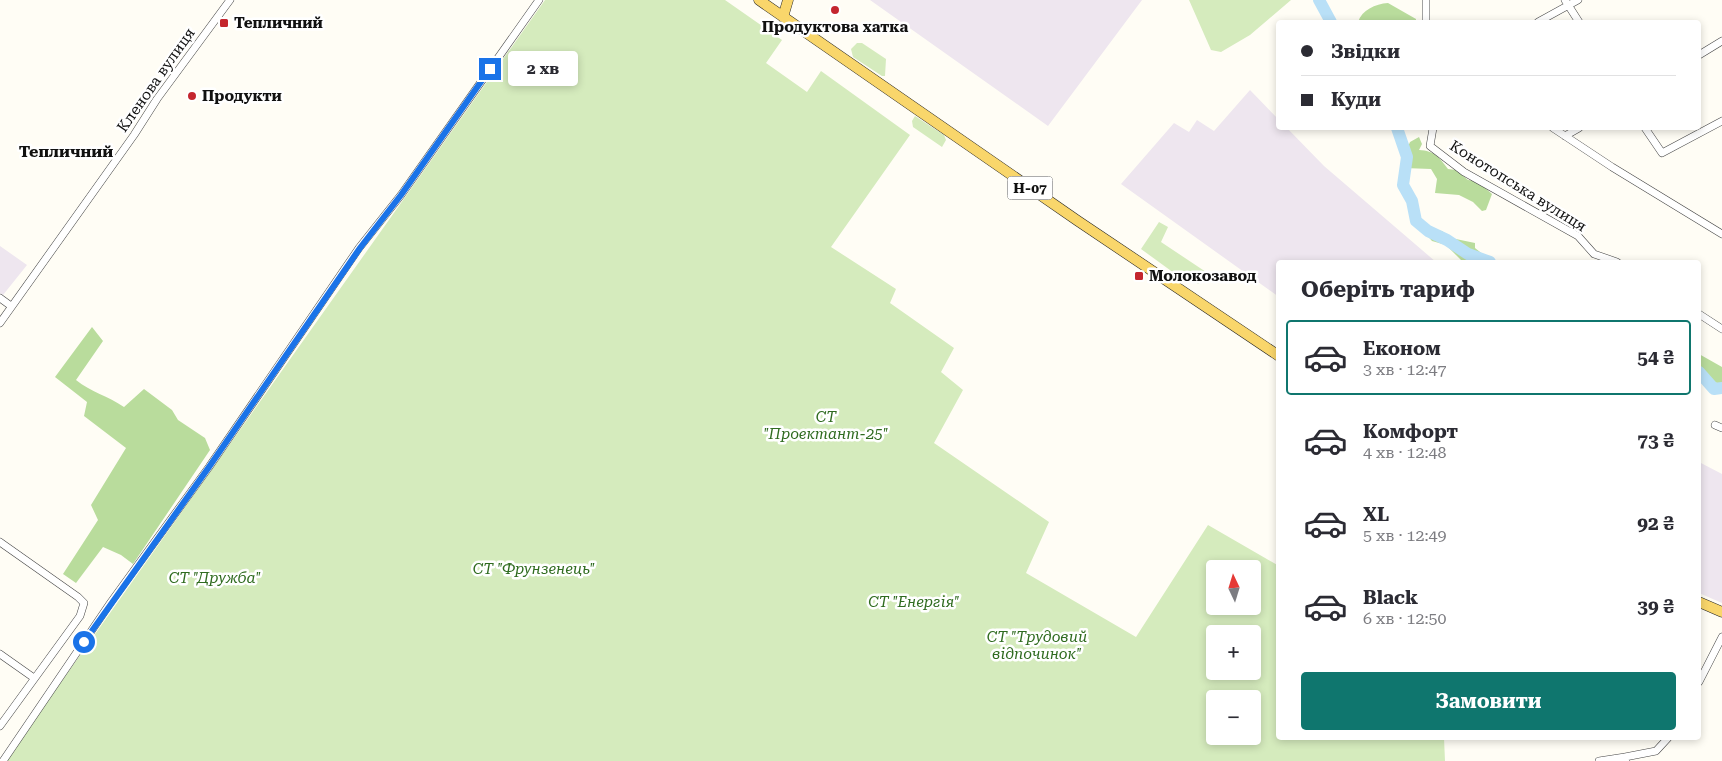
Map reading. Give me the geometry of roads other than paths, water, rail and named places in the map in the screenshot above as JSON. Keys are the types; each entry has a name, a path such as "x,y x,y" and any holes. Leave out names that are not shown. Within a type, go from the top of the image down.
{"main road":[{"path":"759,0 783,17 788,0"},
{"name":"Н-07","path":"783,17 1078,221 1276,354"},
{"path":"1701,603 1722,612"}],"street":[{"name":"Кленова вулиця","path":"0,323 157,99 230,0"},
{"path":"3,761 111,602 209,467 360,248 401,195 539,0"},
{"path":"1426,0 1426,20"},
{"path":"1541,20 1567,3 1578,0"},
{"path":"1567,3 1578,20"},
{"path":"1701,54 1722,41"},
{"path":"1646,130 1662,153 1722,122"},
{"name":"Конотопська вулиця","path":"1433,130 1430,146 1464,172 1578,236 1594,254 1611,260"},
{"path":"1556,130 1721,232"},
{"path":"1565,136 1575,130"},
{"path":"0,298 11,306"},
{"path":"1701,315 1722,329"},
{"path":"0,542 84,603 80,616 0,726"},
{"path":"1701,678 1722,638"},
{"path":"0,654 34,678"},
{"path":"1599,761 1625,759 1656,752 1666,740"}],"waterway":[{"path":"1319,0 1330,20"},
{"path":"1398,130 1407,157 1403,185 1412,201 1416,221 1428,231 1447,240 1468,254 1484,260"},
{"path":"1701,374 1714,389 1722,388"}],"place":[{"name":"Продуктова хатка","path":"835,10"},
{"name":"Тепличний","path":"224,23"},
{"name":"Продукти","path":"192,96"},
{"name":"Молокозавод","path":"1139,276"}],"district":[{"name":"Тепличний","path":"66,151"}],"park label":[{"name":"СТ \"Проектант-25\"","path":"826,426"},
{"name":"СТ \"Фрунзенець\"","path":"534,569"},
{"name":"СТ \"Дружба\"","path":"215,578"},
{"name":"СТ \"Енергія\"","path":"914,602"},
{"name":"СТ \"Трудовий відпочинок\"","path":"1037,646"}]}
